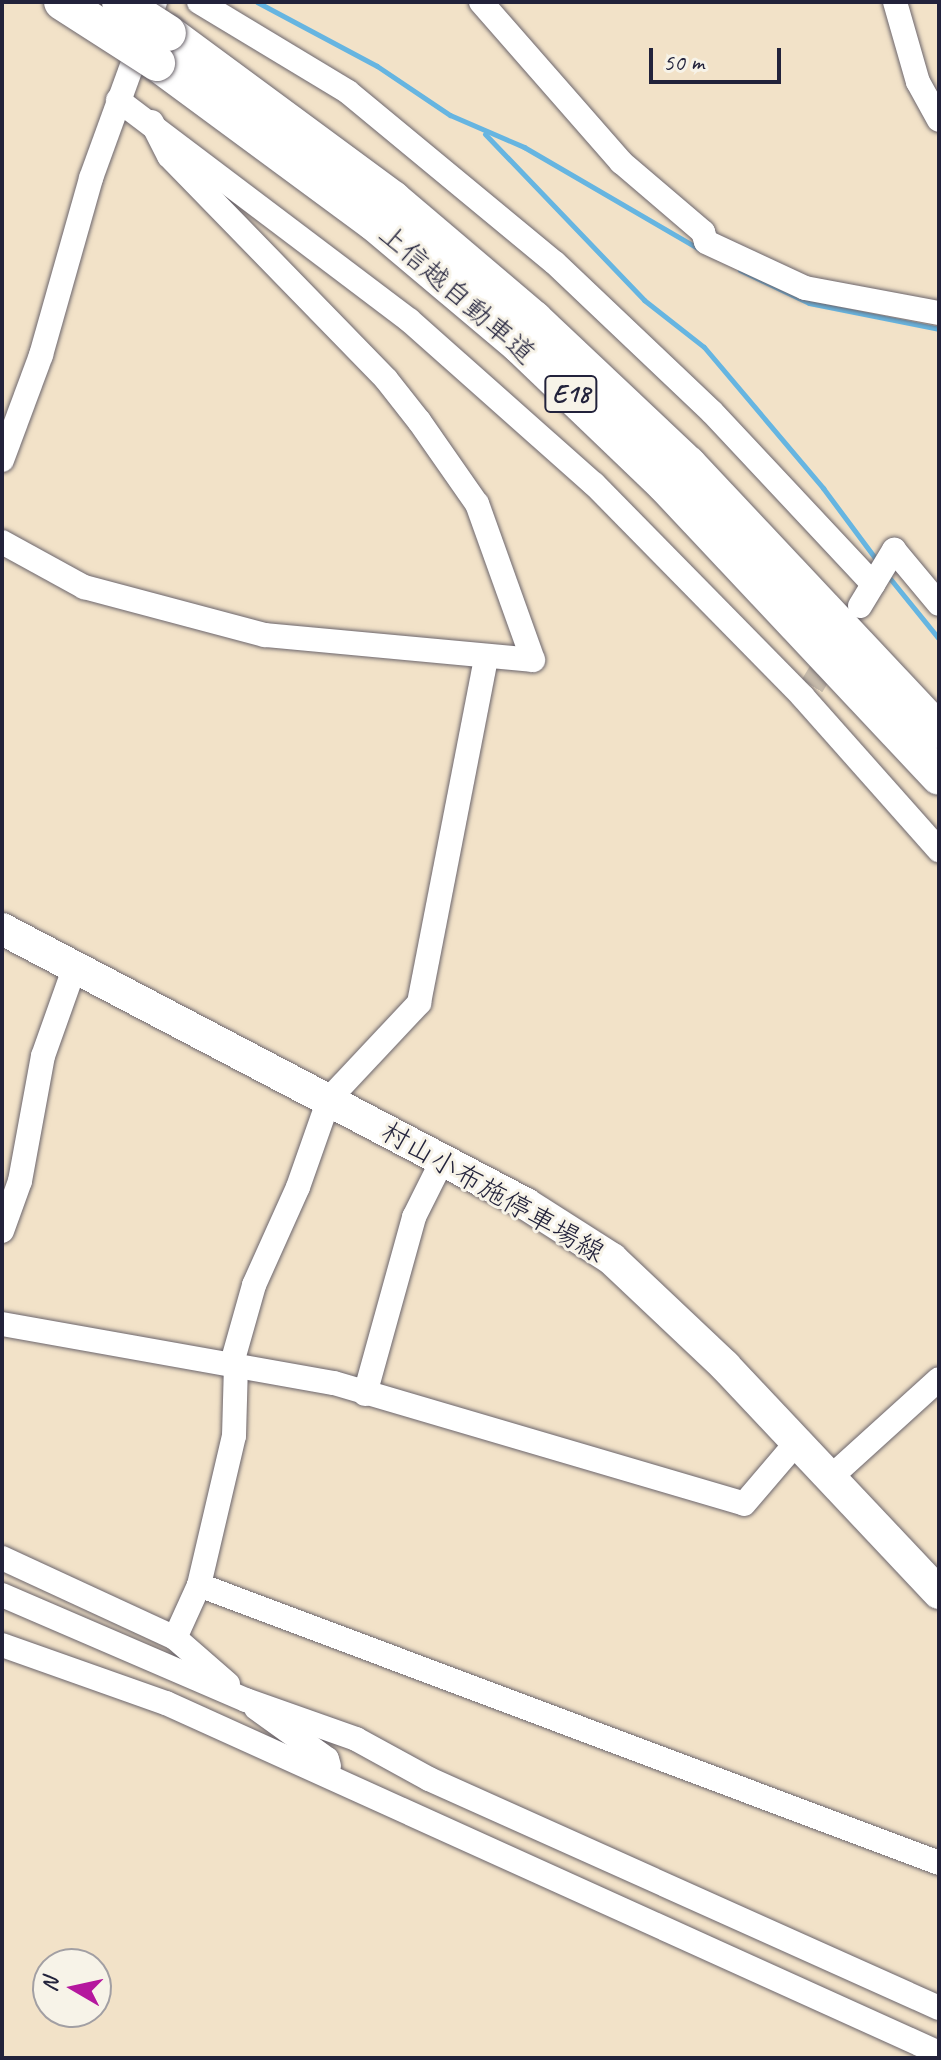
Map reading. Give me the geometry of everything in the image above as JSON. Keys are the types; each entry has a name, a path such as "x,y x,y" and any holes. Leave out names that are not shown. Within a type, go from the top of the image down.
{"highway":[{"name":"上信越自動車道","path":"62,2 160,33 373,222 520,346 676,496 939,777"},
{"name":"上信越自動車道","path":"120,2 349,165 534,319 688,464 939,731"}],"main road":[{"name":"村山小布施停車場線","path":"2,929 537,1210 612,1259 832,1476 888,1544 939,1593"}],"street":[{"path":"199,2 348,92 543,253 712,412 873,584"},
{"path":"481,2 621,162 703,232 706,242 805,288 939,313"},
{"path":"895,2 918,82 939,120"},
{"path":"2,460 41,355 118,100 160,33"},
{"path":"118,100 152,122 409,320 594,484 808,692 939,850"},
{"path":"2,542 84,587 265,635 533,660 477,504 386,379 230,224 169,156 152,122"},
{"path":"860,606 894,550 939,604"},
{"path":"175,1638 199,1585 234,1436 234,1363 254,1285 298,1187 329,1099 419,1003 486,657"},
{"path":"2,1231 20,1181 43,1056 75,966"},
{"path":"365,1394 414,1217 442,1161"},
{"path":"2,1324 234,1363 365,1394 744,1504 797,1442"},
{"path":"832,1476 939,1379"},
{"path":"2,1558 175,1638 284,1733 327,1759 332,1776"},
{"path":"199,1585 939,1863"},
{"path":"2,1595 246,1700 356,1739 429,1779 939,2008"},
{"path":"2,1645 166,1703 939,2053"}],"waterway":[{"path":"257,2 377,66 450,115 524,147 699,249"},
{"path":"485,134 644,300 704,347 823,488 878,562"},
{"path":"740,270 809,303 939,329"},
{"path":"888,576 939,639"}],"tunnel":[{"path":"812,686 834,649"}]}
